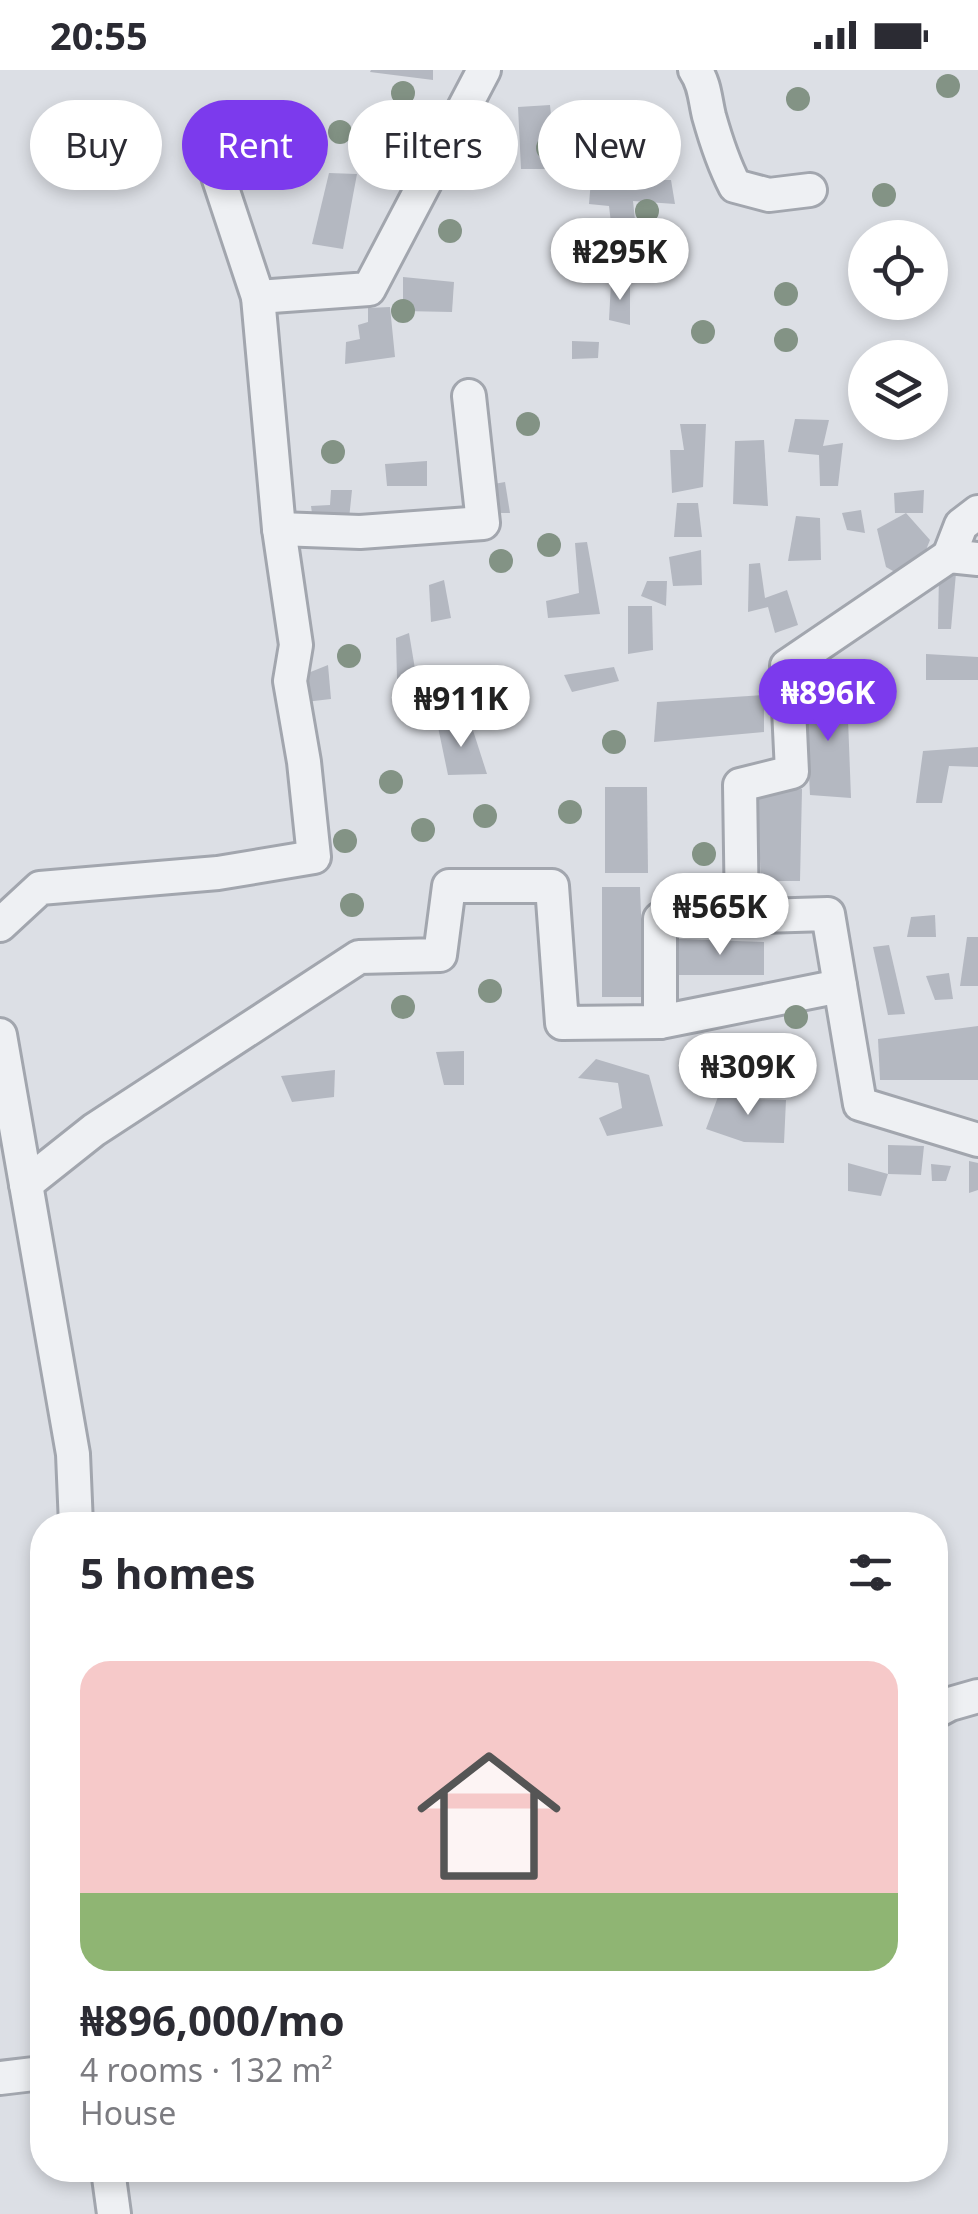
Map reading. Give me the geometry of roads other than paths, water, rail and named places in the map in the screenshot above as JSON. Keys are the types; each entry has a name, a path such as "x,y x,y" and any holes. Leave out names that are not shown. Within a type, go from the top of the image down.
{"street":[{"path":"258,296 369,288 484,70"},
{"path":"695,70 701,79 722,160 735,186 768,195 810,190"},
{"path":"0,925 40,888 218,873 314,857 290,681 296,645 279,528 258,296 223,190"},
{"path":"279,528 360,532 483,523 469,396"},
{"path":"742,917 740,785 792,772 787,666 964,558 961,525 978,512"},
{"path":"26,1184 94,1130 359,957 440,955 449,886 552,886 562,1023 660,1022 840,986"},
{"path":"660,1022 660,919 828,914 860,1104 978,1140"},
{"path":"0,1034 73,1454 75,1512"},
{"path":"948,1705 978,1696"},
{"path":"0,2078 30,2075"},
{"path":"110,2182 114,2214"}]}
